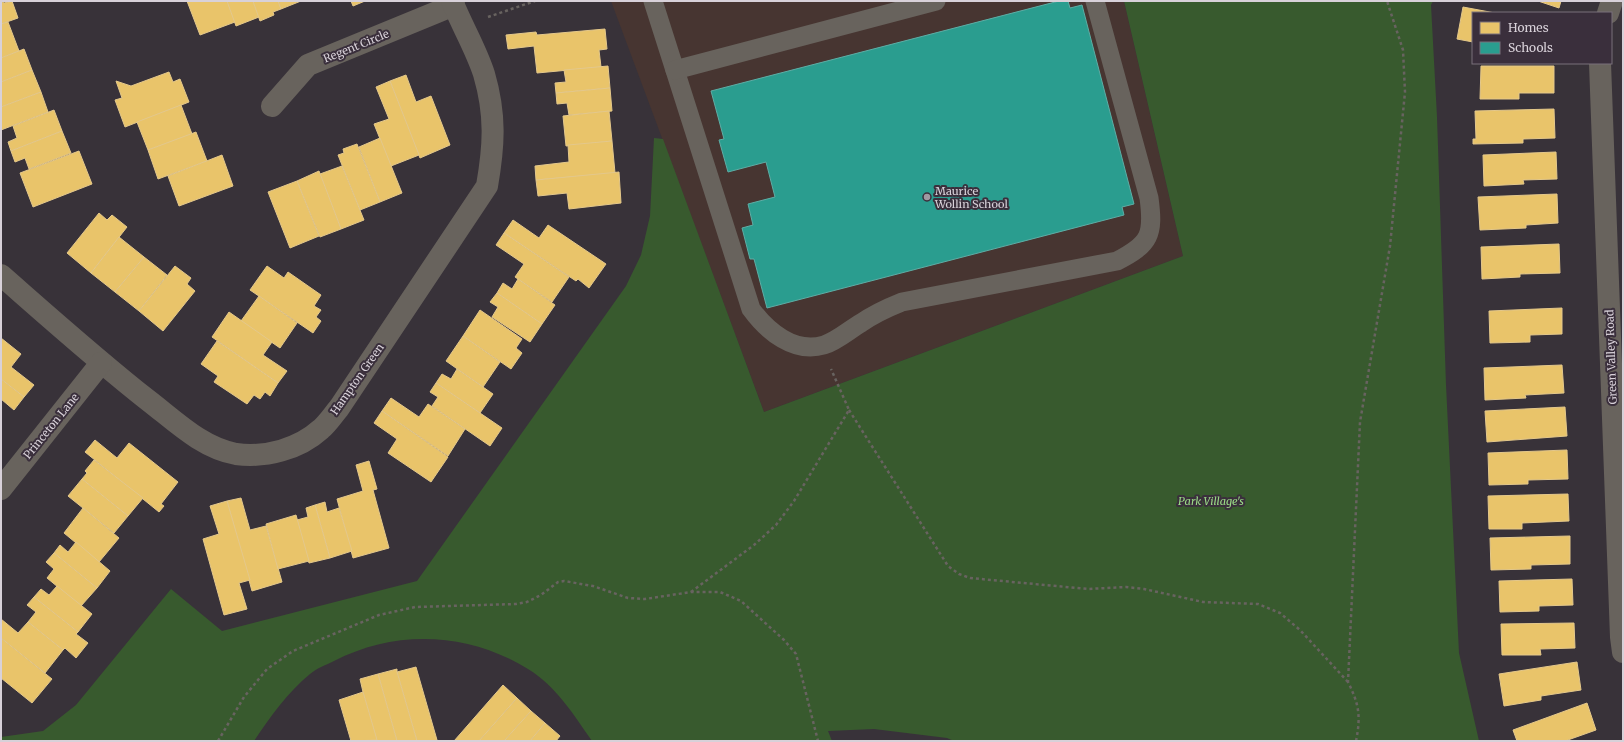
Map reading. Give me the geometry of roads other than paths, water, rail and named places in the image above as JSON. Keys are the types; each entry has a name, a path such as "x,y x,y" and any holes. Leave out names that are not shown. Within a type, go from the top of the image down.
{"street":[{"path":"1608,12 1612,1"},
{"name":"Regent Circle","path":"272,106 308,65 453,3"},
{"name":"Hampton Green","path":"1,275 101,363 189,432 208,445 236,454 267,454 297,445 321,429 339,408 487,186 494,145 492,112 484,74 453,3"},
{"name":"Green Valley Road","path":"1600,64 1621,637 1623,652"},
{"name":"Princeton Lane","path":"1,489 101,363"}],"lane":[{"path":"654,1 751,309 762,324 782,339 802,346 823,346 884,309 902,302 1117,261 1136,251 1150,234 1152,216 1150,198 1095,1"},
{"path":"675,70 936,1"}],"place":[{"name":"Maurice Wollin School","path":"927,197"}],"park label":[{"name":"Park Village's","path":"1211,501"}]}
